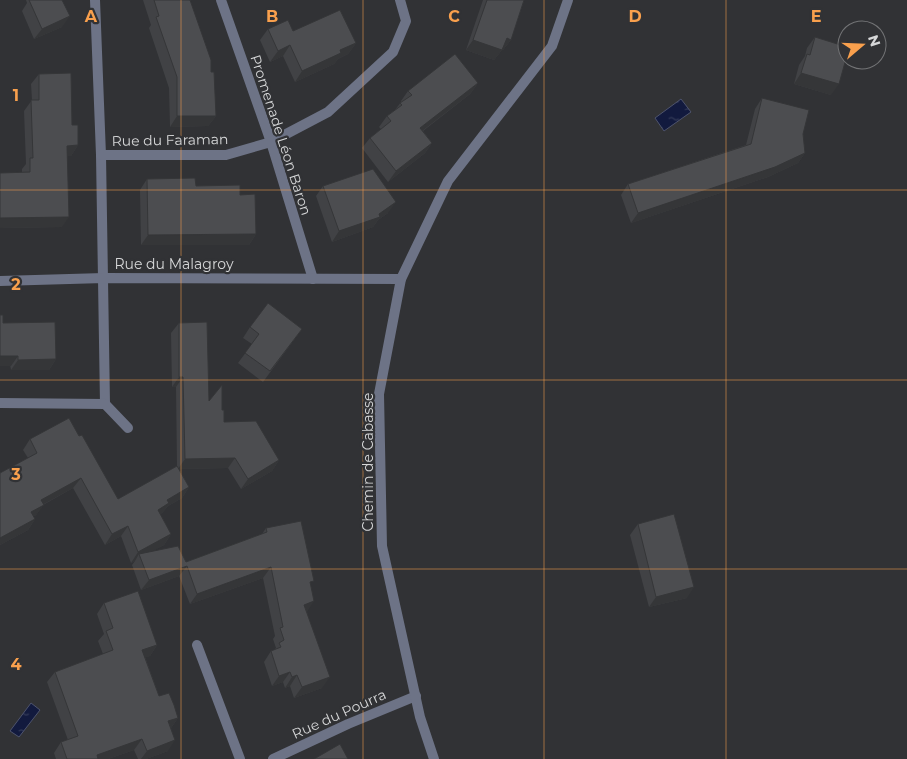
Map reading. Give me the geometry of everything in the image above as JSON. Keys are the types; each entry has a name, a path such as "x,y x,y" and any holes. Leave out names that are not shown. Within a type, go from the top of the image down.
{"street":[{"name":"Rue du Malagroy","path":"94,0 104,278 401,279"},
{"name":"Promenade Léon Baron","path":"221,0 271,142 313,279"},
{"name":"Rue du Faraman","path":"101,155 226,155 271,142 328,112 393,52 406,21 400,0"},
{"name":"Chemin de Cabasse","path":"434,759 420,717 382,546 380,394 401,279 448,181 552,46 568,0"},
{"path":"0,281 104,278 105,404 128,428"},
{"path":"0,403 105,404"},
{"path":"197,645 240,759"},
{"name":"Rue du Pourra","path":"273,759 348,724 416,696"}],"water":[{"path":"681,99 691,112 664,131 655,118"},
{"path":"31,703 40,710 19,737 10,731"}],"building":[{"path":"29,0 62,0 70,16 42,29"},
{"path":"154,0 190,0 211,60 211,72 214,72 216,116 177,116 177,77 156,17 159,16"},
{"path":"487,0 524,0 511,40 507,38 502,50 473,40"},
{"path":"340,10 356,43 340,50 341,53 302,71 290,45 278,51 268,29 288,20 293,31"},
{"path":"815,37 837,44 837,70 843,70 839,84 801,73 807,54 810,55"},
{"path":"455,54 478,83 420,128 432,143 396,171 370,138 391,121 387,116 402,105 400,103 412,95 408,91"},
{"path":"71,73 72,125 78,125 78,145 67,146 69,217 0,218 0,173 30,172 30,158 33,158 31,100 39,100 39,74"},
{"path":"762,98 809,110 803,134 805,153 775,167 638,213 628,184 751,144"},
{"path":"373,169 396,202 379,214 380,217 339,231 323,186"},
{"path":"195,178 196,186 240,185 240,195 255,194 256,234 148,235 147,179"},
{"path":"268,303 302,329 270,371 245,353 259,334 250,327"},
{"path":"0,315 3,315 3,323 55,322 56,359 18,360 18,356 0,356"},
{"path":"207,322 209,401 222,385 224,422 256,421 279,460 248,479 235,458 185,459 183,377 179,377 179,323"},
{"path":"69,418 79,436 82,435 118,499 177,466 189,487 167,500 169,503 158,510 171,534 138,552 128,526 112,534 81,478 41,500 44,505 31,512 35,519 0,538 0,473 37,453 30,439"},
{"path":"674,514 694,587 656,597 638,524"},
{"path":"301,521 314,581 310,582 314,601 304,605 330,677 302,687 297,675 292,677 290,672 279,676 271,651 281,647 279,643 284,640 280,628 283,627 271,567 197,594 187,566 149,580 139,554 178,546 186,562 267,532 266,528"},
{"path":"138,591 157,645 142,650 159,696 169,693 174,705 178,718 168,721 175,740 147,751 142,739 97,755 98,759 67,759 61,742 78,736 55,672 113,650 106,631 113,628 104,603"},
{"path":"340,744 348,759 314,759"}]}
